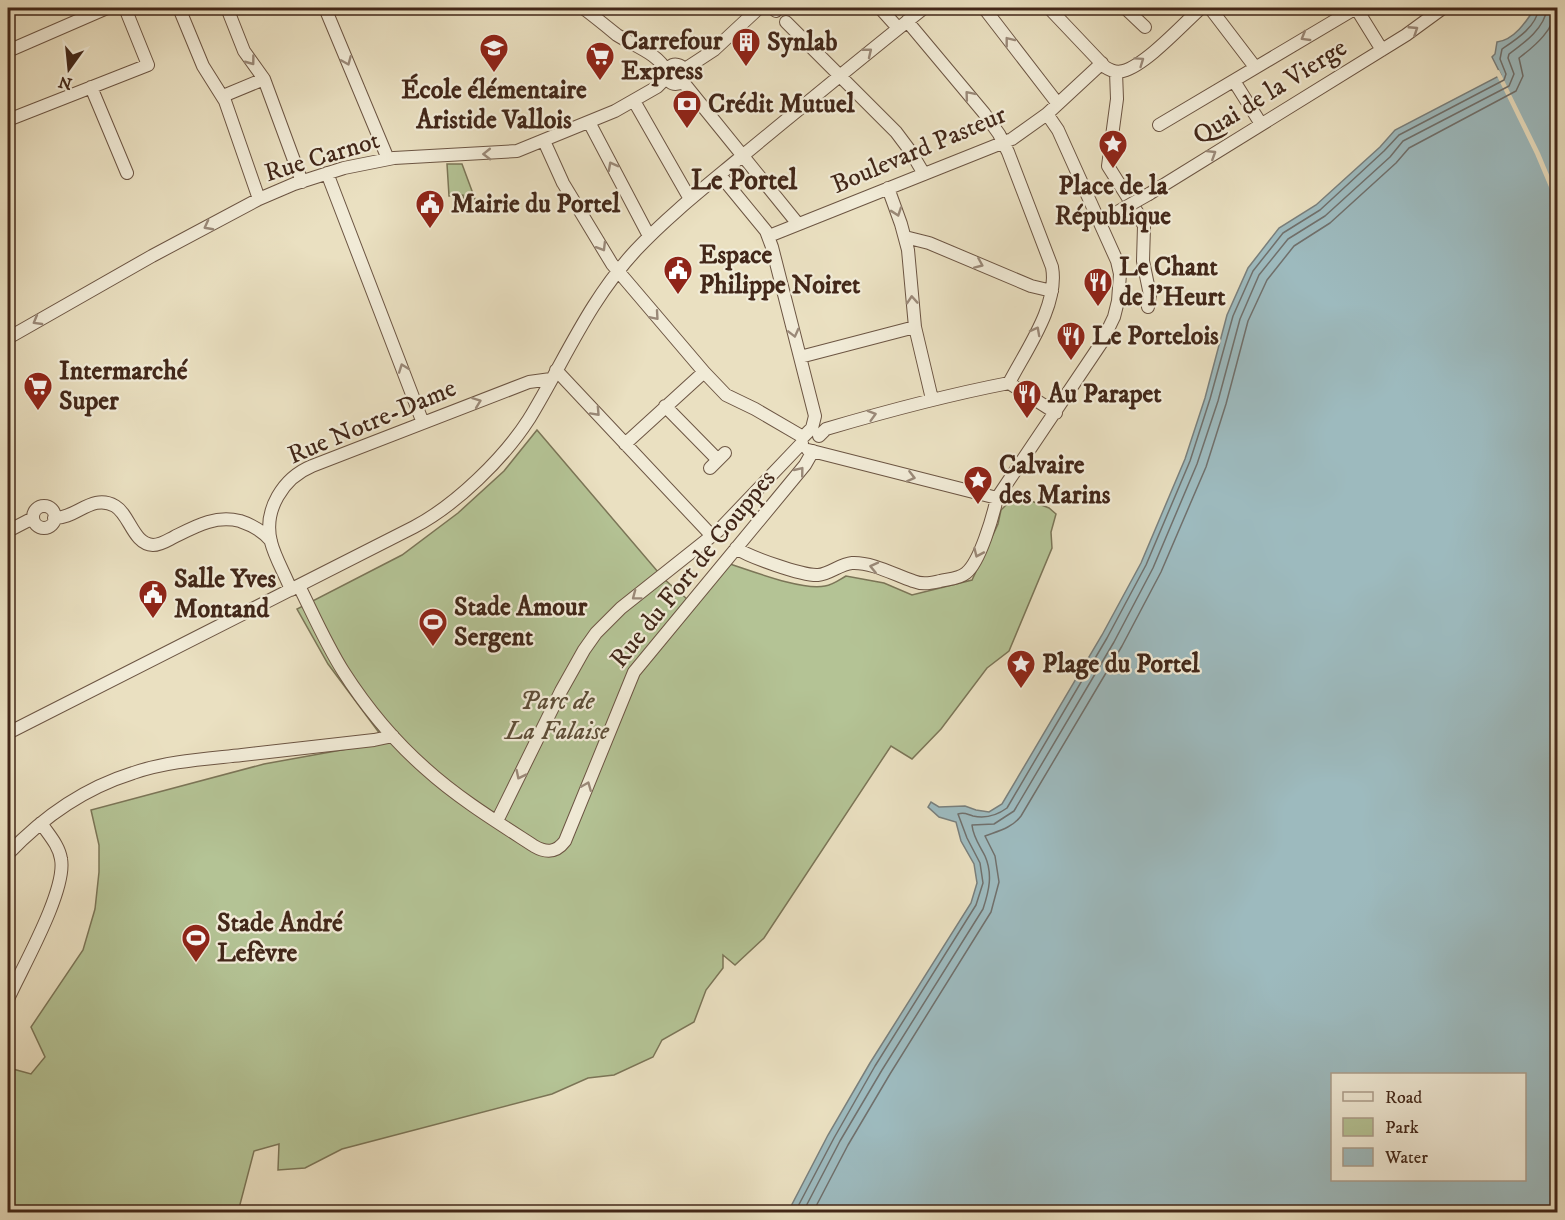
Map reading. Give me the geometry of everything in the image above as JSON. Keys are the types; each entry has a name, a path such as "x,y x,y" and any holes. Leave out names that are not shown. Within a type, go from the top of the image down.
{"street":[{"path":"8,51 107,8"},
{"path":"8,120 148,65 125,8"},
{"path":"179,8 203,66 223,96 259,199"},
{"path":"227,8 244,51 264,79 302,182"},
{"path":"325,8 388,159"},
{"path":"584,8 615,33 658,59 672,84 678,85 686,78 685,69 680,65 675,64 670,67 667,74"},
{"path":"685,69 714,50 759,8"},
{"path":"880,8 903,24 984,113 1004,142 1051,262 1054,278 1047,309 1009,382"},
{"path":"8,733 421,523 456,499 516,437 530,417 592,306 618,271 649,236 690,199 924,8"},
{"path":"984,8 1058,104"},
{"path":"1049,8 1102,63 1116,72 1125,71 1142,60 1201,8"},
{"path":"1125,8 1145,27"},
{"path":"1210,8 1255,67"},
{"path":"1159,125 1356,8 1382,50"},
{"name":"Quai de la Vierge","path":"1106,218 1149,194 1424,24 1443,8"},
{"path":"786,22 901,138 924,174"},
{"name":"Boulevard Pasteur","path":"769,236 1016,136 1047,114 1102,63"},
{"path":"1116,72 1117,99 1108,168 1144,226 1143,261 1150,295 1148,307"},
{"name":"Rue Carnot","path":"8,338 152,256 259,199 327,173 388,159 513,153 634,101 657,87 667,74"},
{"path":"223,96 264,79"},
{"path":"1234,81 1261,124"},
{"path":"683,82 798,224"},
{"path":"92,87 127,173"},
{"path":"634,101 690,199"},
{"path":"736,548 749,557 813,575 824,574 855,563 882,569 927,584 960,576 968,571 990,526 997,498 1102,342 1117,307 1120,290 1119,268 1106,218 1047,114"},
{"path":"589,122 649,236"},
{"path":"544,141 563,183 612,264 704,372 726,395 808,437"},
{"path":"327,173 423,423"},
{"path":"720,175 769,236 815,416 806,449 997,498"},
{"path":"888,188 909,258 915,327 932,399"},
{"path":"904,237 929,243 1031,286 1052,291"},
{"path":"800,357 915,327"},
{"path":"625,444 704,372"},
{"path":"553,374 625,444 712,536"},
{"name":"Rue Notre-Dame","path":"553,374 297,473 284,486 274,505 271,517 271,541 295,588 344,672 365,703 393,736 431,774 497,821 538,848 556,850"},
{"path":"497,821 561,691 591,640 621,608 712,536 808,437 826,429 932,399 1009,382 1056,413"},
{"path":"665,406 718,460"},
{"name":"Rue du Fort de Couppes","path":"556,850 565,841 634,672 805,465 813,450"},
{"path":"8,531 33,518 36,511 43,507 51,509 54,518 64,517 88,504 103,503 118,508 139,538 148,544 161,543 207,521 225,519 252,526 271,541"},
{"path":"8,854 40,823 65,806 97,787 133,772 156,766 393,736"},
{"path":"8,999 54,900 60,881 61,856 57,846 40,823"}],"green space":[{"path":"447,164 462,164 475,199 464,199 463,195 449,196"},
{"name":"Parc de La Falaise","path":"537,430 664,579 695,606 730,564 804,586 828,585 846,576 884,583 912,595 972,580 998,524 1001,510 1016,495 1049,508 1056,514 1051,532 1052,548 1009,651 987,668 941,729 912,759 891,746 764,938 735,965 723,955 723,968 706,990 694,1022 662,1040 653,1057 614,1075 588,1078 552,1094 342,1149 305,1168 278,1170 279,1144 254,1151 238,1212 8,1212 8,1058 13,1069 31,1074 45,1057 31,1027 83,950 95,909 99,872 99,845 91,810 264,764 386,742 328,664 297,609 402,555 458,513 504,471"}],"water":[{"path":"1535,8 1557,8 1557,1212 788,1212 828,1135 870,1063 971,903 977,883 974,864 961,841 956,822 939,817 928,807 931,802 939,807 965,806 989,812 1002,804 1102,635 1141,563 1185,459 1205,398 1227,315 1248,268 1279,228 1316,205 1380,147 1395,130 1501,75 1492,57 1495,54 1497,42 1509,38 1524,24"}],"pier":[{"path":"1499,70 1540,153 1557,194 1557,206 1535,154 1496,74"}],"place":[{"name":"Synlab","path":"746,68"},
{"name":"École élémentaire Aristide Vallois","path":"494,74"},
{"name":"Carrefour Express","path":"600,82"},
{"name":"Crédit Mutuel","path":"687,130"},
{"name":"Place de la République","path":"1113,170"},
{"name":"Mairie du Portel","path":"430,230"},
{"name":"Espace Philippe Noiret","path":"678,296"},
{"name":"Le Chant de l'Heurt","path":"1098,308"},
{"name":"Le Portelois","path":"1071,362"},
{"name":"Intermarché Super","path":"38,412"},
{"name":"Au Parapet","path":"1027,420"},
{"name":"Calvaire des Marins","path":"978,506"},
{"name":"Salle Yves Montand","path":"153,620"},
{"name":"Stade Amour Sergent","path":"433,648"},
{"name":"Plage du Portel","path":"1021,690"},
{"name":"Stade André Lefèvre","path":"196,964"}],"district":[{"name":"Le Portel","path":"744,180"}]}
